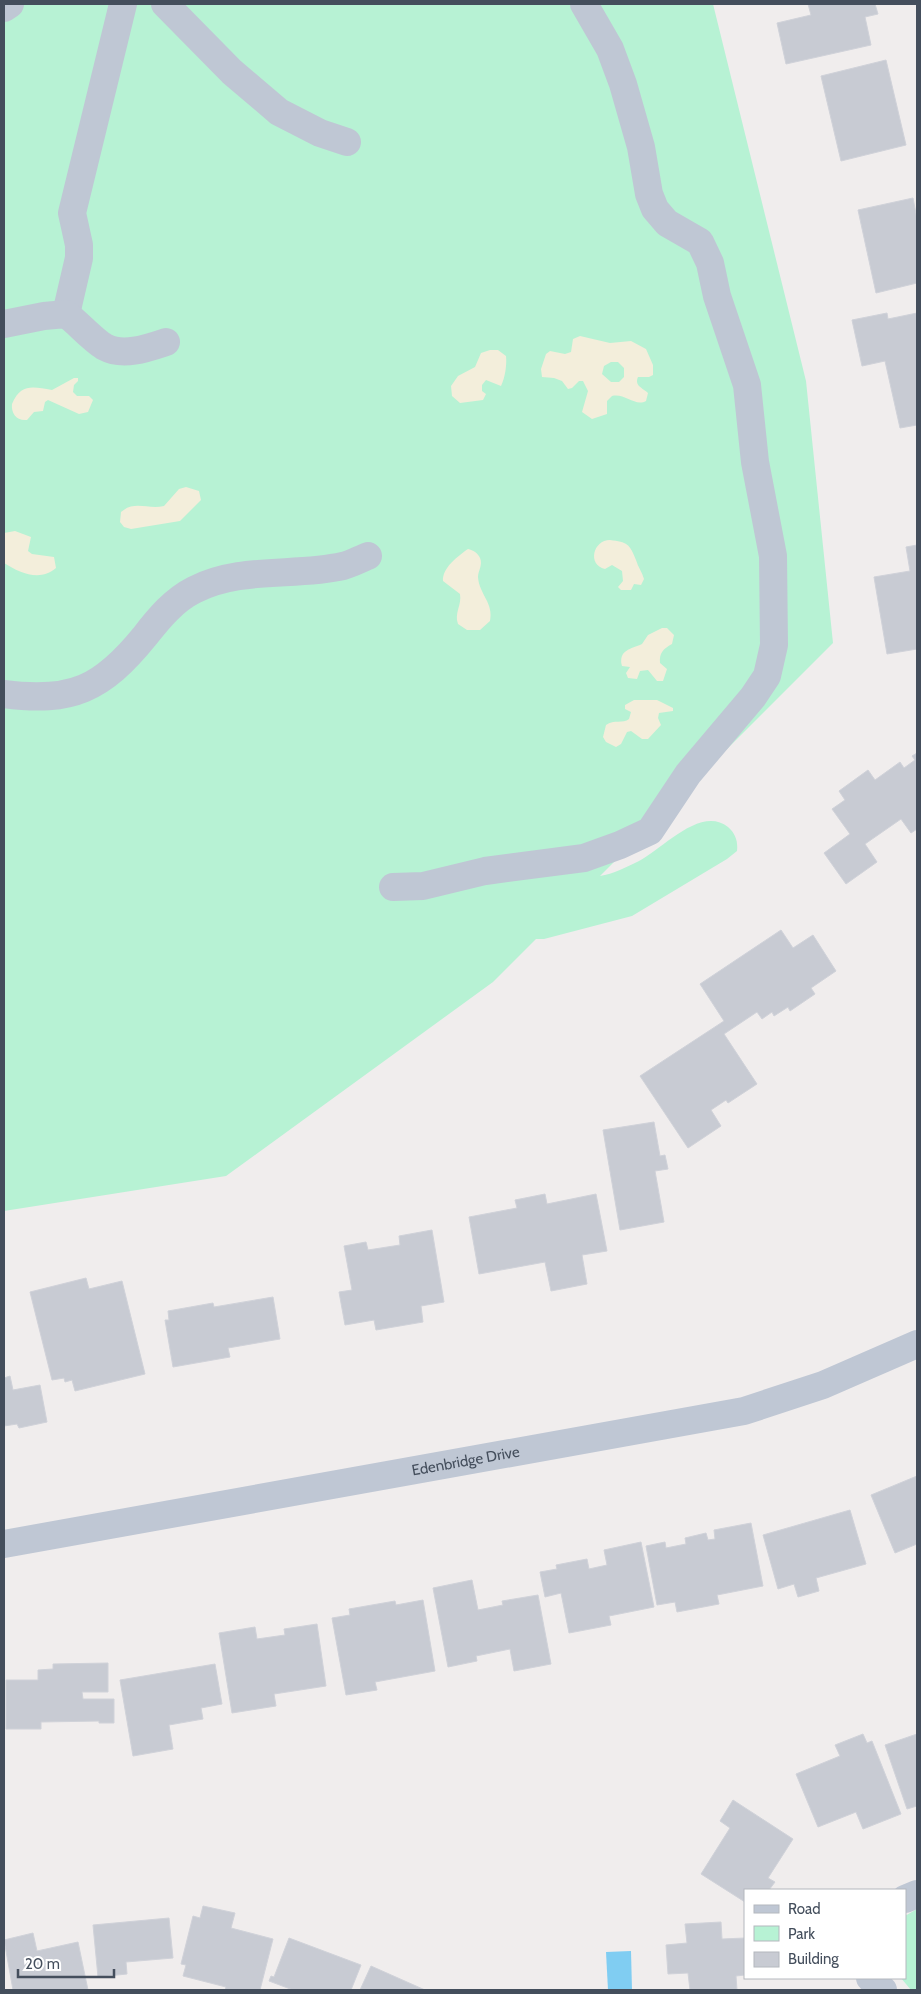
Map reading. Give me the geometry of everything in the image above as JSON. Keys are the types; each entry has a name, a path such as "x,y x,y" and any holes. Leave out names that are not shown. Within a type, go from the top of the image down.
{"street":[{"path":"4,8 10,4"},
{"path":"66,314 79,258 79,245 72,213 123,4"},
{"path":"165,4 232,72 279,112 320,133 347,142"},
{"path":"393,887 423,886 485,871 584,858 620,845 650,831 688,774 753,697 767,676 774,645 773,556 755,462 746,385 717,296 710,263 700,242 668,224 655,209 649,194 641,147 624,84 610,49 584,4"},
{"path":"4,324 44,316 66,314 105,347 120,351 143,349 166,342"},
{"path":"4,694 57,697 73,693 97,681 120,666 173,604 194,589 224,580 258,574 344,566 368,556"},
{"name":"Edenbridge Drive","path":"4,1544 744,1411 823,1385 917,1344"},
{"path":"871,1979 883,1990"}],"green space":[{"path":"4,4 713,4 806,381 833,643 600,876 615,872 639,861 682,831 706,821 717,822 728,827 735,835 737,851 727,859 632,916 544,939 536,939 493,982 226,1176 4,1211"},
{"path":"917,1909 917,1990 911,1990 902,1979 906,1979 906,1915"}],"sand":[{"path":"580,336 610,343 631,341 646,349 653,365 653,375 638,377 637,383 648,393 646,401 638,402 621,396 612,396 607,401 607,414 592,419 582,412 588,391 583,381 579,381 572,388 568,389 562,381 542,377 541,369 546,354 550,351 565,354 571,352 573,339","holes":["611,362 618,362 624,368 624,377 619,382 611,382 602,374 604,366"]},
{"path":"498,350 506,356 504,379 501,386 486,380 482,385 482,391 486,394 483,400 460,403 452,396 451,386 458,376 475,367 481,353"},
{"path":"74,378 78,378 78,381 74,385 73,392 77,396 89,396 93,400 88,412 79,414 48,400 45,402 43,411 34,412 27,420 17,418 13,413 12,404 19,393 24,390 33,388 52,390"},
{"path":"186,487 199,491 201,500 180,521 131,529 124,527 120,522 121,512 126,508 164,506 179,489"},
{"path":"15,531 31,537 28,551 32,554 54,557 56,568 43,575 37,575 23,573 4,563 4,533"},
{"path":"610,540 624,543 630,547 644,579 641,585 634,584 631,590 621,590 618,587 623,581 622,571 612,565 605,569 599,567 596,563 594,553 596,548 604,541"},
{"path":"468,549 475,552 480,558 479,583 491,615 490,621 480,630 467,630 458,624 457,616 460,594 443,581 443,576 448,567"},
{"path":"662,628 667,628 674,635 672,644 664,650 660,657 660,663 667,669 663,681 657,681 648,670 640,671 637,679 628,678 626,673 630,667 622,666 621,661 624,653 642,644 648,635"},
{"path":"634,700 657,700 673,708 673,711 659,713 658,718 661,725 648,739 642,739 631,731 627,732 621,744 616,747 606,742 603,737 606,725 629,719 631,712 625,709 625,705"}],"water":[{"path":"631,1951 632,1990 608,1990 606,1952"}],"building":[{"path":"808,4 875,4 878,14 865,17 871,45 786,64 777,23 811,15"},
{"path":"886,60 906,145 841,161 821,76"},
{"path":"913,198 917,219 917,283 876,293 858,210"},
{"path":"887,313 888,319 917,313 917,425 900,428 885,361 862,366 852,320"},
{"path":"917,545 917,649 887,654 874,577 910,571 906,547"},
{"path":"917,753 917,829 911,833 901,819 865,844 877,862 846,884 824,853 850,834 832,809 845,800 839,791 868,770 875,780 900,762 904,768 915,760 912,756"},
{"path":"781,930 793,948 813,935 836,971 811,988 815,994 790,1011 788,1007 774,1016 772,1012 762,1019 757,1012 724,1034 757,1084 728,1103 726,1100 711,1110 721,1126 688,1148 640,1076 724,1021 700,984"},
{"path":"654,1122 660,1156 665,1155 668,1169 655,1171 664,1222 620,1230 603,1130"},
{"path":"545,1194 547,1204 596,1194 607,1251 582,1255 587,1284 551,1291 545,1262 479,1274 469,1217 517,1208 515,1200"},
{"path":"432,1230 444,1302 421,1306 423,1322 376,1330 374,1320 345,1325 339,1292 352,1290 344,1246 366,1242 368,1250 400,1245 399,1236"},
{"path":"86,1278 89,1289 122,1281 145,1374 75,1391 72,1380 65,1382 64,1378 52,1380 30,1292"},
{"path":"273,1297 280,1339 228,1348 230,1357 173,1367 165,1320 169,1320 168,1311 213,1303 214,1307"},
{"path":"10,1376 13,1390 40,1385 47,1422 19,1428 17,1424 4,1426 4,1378"},
{"path":"917,1476 917,1544 895,1553 871,1495"},
{"path":"850,1510 866,1564 816,1578 819,1591 798,1597 794,1584 778,1589 763,1535"},
{"path":"751,1523 763,1586 717,1595 719,1604 677,1612 675,1602 657,1605 646,1546 665,1542 666,1548 686,1544 685,1538 706,1533 708,1540 715,1539 714,1530"},
{"path":"641,1542 654,1607 609,1616 611,1625 569,1633 561,1593 545,1597 540,1572 557,1569 556,1565 587,1559 589,1569 607,1565 604,1550"},
{"path":"472,1580 478,1610 503,1605 502,1601 538,1595 551,1664 514,1671 510,1649 476,1656 477,1661 448,1667 433,1588"},
{"path":"423,1600 435,1671 375,1682 377,1690 346,1695 332,1618 350,1615 349,1609 395,1601 396,1605"},
{"path":"317,1624 326,1686 274,1694 276,1706 232,1713 219,1633 255,1627 257,1639 285,1635 284,1629"},
{"path":"108,1663 108,1692 82,1692 83,1699 114,1699 114,1723 99,1723 99,1721 41,1722 41,1729 6,1729 6,1680 38,1680 38,1670 53,1669 53,1664"},
{"path":"215,1664 222,1704 201,1708 203,1719 169,1725 173,1749 133,1756 120,1680"},
{"path":"863,1734 867,1743 872,1741 901,1814 863,1829 856,1812 818,1827 796,1774 840,1756 835,1745"},
{"path":"917,1734 917,1806 907,1809 885,1745"},
{"path":"733,1800 793,1839 768,1878 775,1882 770,1889 744,1889 744,1901 701,1874 730,1828 720,1821"},
{"path":"203,1906 235,1913 231,1928 273,1939 260,1990 225,1990 226,1987 183,1976 186,1965 181,1964 193,1916 200,1918"},
{"path":"169,1918 173,1958 126,1962 127,1974 98,1977 93,1925"},
{"path":"721,1922 722,1939 744,1938 744,1975 736,1976 737,1990 690,1990 688,1973 668,1974 666,1945 687,1943 685,1924"},
{"path":"33,1933 37,1951 78,1942 88,1990 13,1990 4,1940"},
{"path":"289,1938 361,1965 351,1990 293,1990 269,1981 271,1976 274,1977"},
{"path":"371,1966 425,1990 360,1990"}]}
